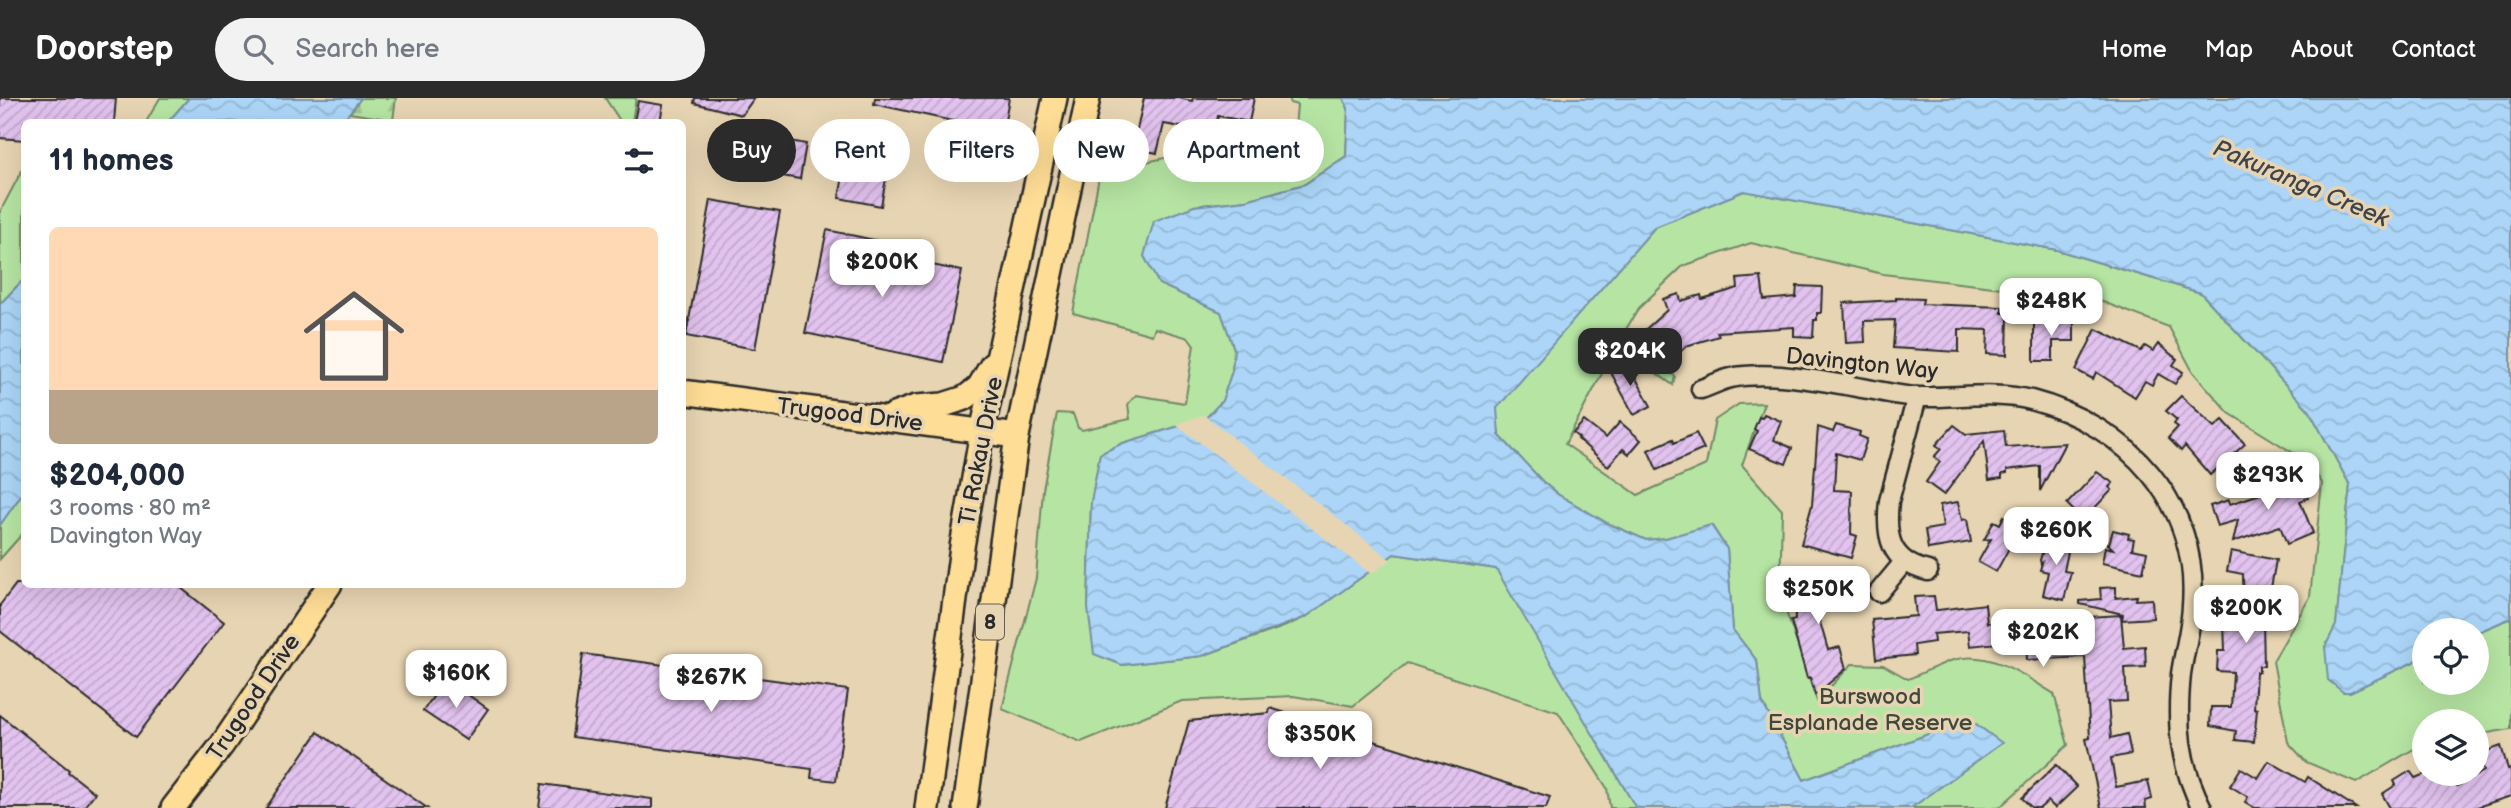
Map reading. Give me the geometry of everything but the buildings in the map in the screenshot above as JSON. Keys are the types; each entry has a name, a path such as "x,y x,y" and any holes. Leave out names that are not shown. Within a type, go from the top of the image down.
{"main road":[{"name":"Ti Rakau Drive","path":"927,808 962,547 982,432 1055,98"},
{"name":"Ti Rakau Drive","path":"965,808 1017,436 1088,98"},
{"path":"885,418 916,407 943,405 965,398 979,387 999,353"},
{"name":"Trugood Drive","path":"686,393 1017,436"},
{"name":"Trugood Drive","path":"173,808 222,745 327,588"}],"street":[{"name":"Davington Way","path":"1701,389 1731,378 1759,376 1819,380 1917,397 1992,396 2029,400 2075,415 2104,432 2147,467 2180,521 2193,566 2192,607 2181,675 2180,746 2188,781 2202,808"},
{"path":"1917,397 1889,501 1888,517 1892,545 1904,562 1928,571"},
{"path":"1879,592 1904,562"}],"green space":[{"path":"160,98 189,98 171,119 148,119"},
{"path":"361,98 396,98 393,119 350,113"},
{"path":"605,98 636,98 632,119 619,119"},
{"path":"1290,98 1343,98 1348,108 1346,156 1324,171 1324,119 1296,119 1297,105 1290,103"},
{"path":"1163,158 1163,182 1308,182 1246,200 1194,206 1144,256 1159,284 1221,312 1234,349 1232,371 1222,401 1206,418 1123,443 1100,454 1091,502 1088,608 1122,665 1202,656 1286,626 1306,617 1394,554 1497,569 1636,808 1610,808 1607,788 1558,712 1407,663 1353,706 1293,696 1182,701 1081,742 1002,709 1036,578 1043,490 1057,413 1073,414 1078,428 1082,430 1130,419 1128,404 1136,395 1185,403 1194,345 1189,338 1155,328 1152,335 1073,313 1098,182 1149,182 1149,161"},
{"path":"21,172 21,282 0,304 0,212"},
{"name":"Burswood Esplanade Reserve","path":"1744,191 2057,250 2201,293 2309,410 2350,485 2336,626 2325,647 2350,692 2412,663 2412,695 2489,695 2489,627 2511,618 2511,729 2489,733 2489,709 2412,709 2412,750 2356,783 2306,762 2288,742 2273,661 2310,597 2322,483 2308,462 2229,413 2193,372 2169,327 2095,299 1883,274 1751,243 1683,266 1639,308 1620,339 1675,376 1673,385 1617,345 1565,444 1638,495 1706,465 1715,420 1739,404 1764,403 1742,465 1782,510 1780,594 1817,701 1852,664 1883,665 1908,679 1953,660 1980,658 2007,666 2054,694 2068,745 1999,808 1911,808 2001,743 1969,719 1804,780 1762,702 1757,661 1733,630 1727,549 1712,526 1666,538 1646,540 1607,523 1559,495 1544,483 1499,435 1496,408 1655,227"},
{"path":"21,495 21,535 0,559 0,525"}],"water":[{"path":"189,98 361,98 344,119 171,119"},
{"name":"Pakuranga Creek","path":"1343,98 2511,98 2511,618 2489,627 2489,618 2412,618 2412,663 2350,692 2343,692 2328,680 2325,647 2336,625 2350,485 2309,410 2201,293 2057,250 1744,191 1655,227 1497,408 1499,435 1544,483 1559,495 1607,523 1646,540 1666,538 1711,525 1727,549 1733,630 1757,661 1762,702 1804,780 1969,719 2002,743 1911,808 1636,808 1496,569 1394,554 1306,617 1202,656 1122,665 1094,654 1088,608 1091,502 1100,454 1123,443 1206,418 1222,401 1232,371 1234,349 1221,312 1159,284 1144,256 1154,221 1194,206 1246,200 1308,182 1324,182 1324,171 1346,156 1348,108"},
{"path":"21,282 21,495 0,525 0,304"}],"pier":[{"path":"1204,415 1391,560 1371,574 1176,424"}]}
